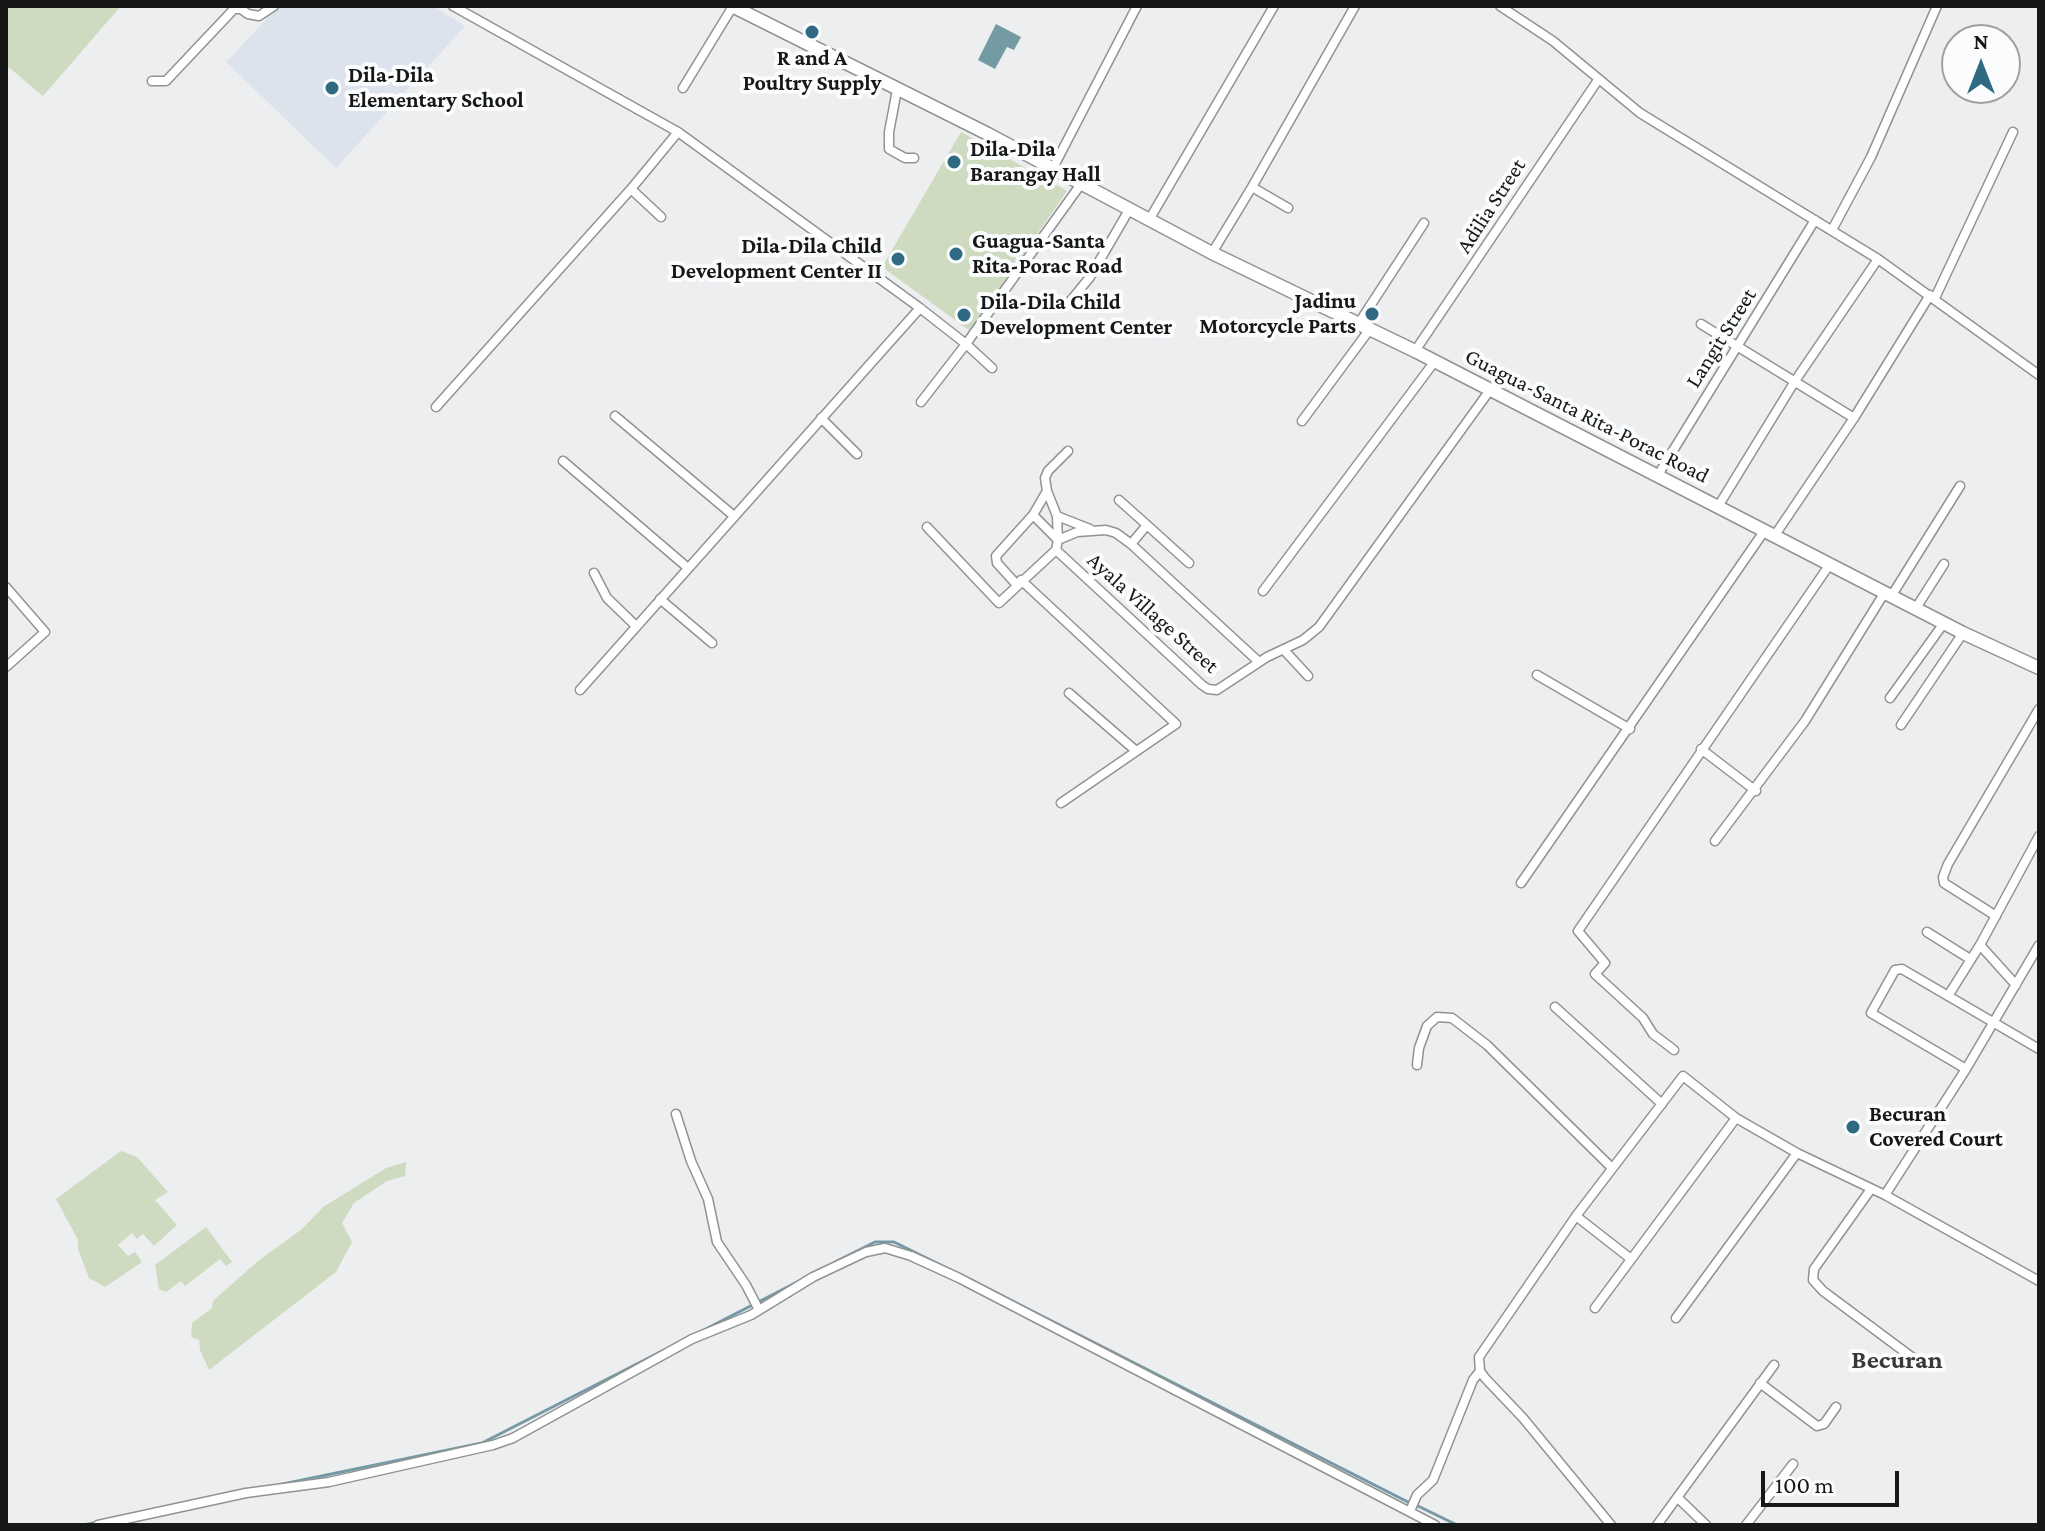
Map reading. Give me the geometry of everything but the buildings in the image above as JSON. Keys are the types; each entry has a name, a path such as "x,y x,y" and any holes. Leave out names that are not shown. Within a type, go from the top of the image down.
{"main road":[{"name":"Guagua-Santa Rita-Porac Road","path":"732,6 1053,168 1212,253 1435,361 1963,633 2039,668"}],"street":[{"path":"152,81 166,81 234,9 259,16 274,6"},
{"path":"453,6 678,132 920,308 992,368"},
{"path":"683,88 732,6"},
{"path":"1053,168 1137,6"},
{"path":"1149,220 1274,6"},
{"path":"1212,253 1355,6"},
{"path":"1500,6 1553,41 1640,113 1878,259 2039,375"},
{"path":"1832,230 1871,157 1937,6"},
{"name":"Adilia Street","path":"1415,351 1598,80"},
{"path":"897,90 889,149 905,158 914,158"},
{"path":"436,407 678,132"},
{"path":"1521,883 1854,418 1933,297 2013,132"},
{"path":"921,402 1081,184"},
{"path":"1252,187 1288,208"},
{"path":"631,189 661,217"},
{"path":"1068,304 1090,277 1129,210"},
{"name":"Langit Street","path":"1658,475 1815,220"},
{"path":"1302,421 1365,326 1424,223"},
{"path":"1719,505 1795,381 1878,259"},
{"path":"580,690 920,308"},
{"path":"1701,324 1854,418"},
{"path":"1263,591 1435,361"},
{"name":"Ayala Village Street","path":"1047,491 1057,516 1056,550 1208,689 1222,689 1259,662 1303,640 1319,627 1490,390"},
{"path":"615,416 734,516"},
{"path":"821,418 857,454"},
{"path":"1061,803 1176,724 995,558 1033,515 1047,491 1045,474 1068,451"},
{"path":"563,461 688,568"},
{"path":"1715,841 1805,721 1960,486"},
{"path":"1119,500 1189,563"},
{"path":"1033,515 1058,540 1077,532 1093,530 1111,531 1131,544 1259,662"},
{"path":"1057,516 1093,530"},
{"path":"1131,544 1147,525"},
{"path":"927,527 999,603 1056,550"},
{"path":"1674,1050 1653,1034 1643,1018 1595,974 1605,963 1578,931 1830,564"},
{"path":"1916,608 1944,564"},
{"path":"594,573 607,598 636,626"},
{"path":"6,587 45,632 6,667"},
{"path":"660,599 712,643"},
{"path":"1890,698 1944,623"},
{"path":"1901,725 1963,633"},
{"path":"1284,650 1308,676"},
{"path":"1537,675 1630,729"},
{"path":"1069,693 1135,750"},
{"path":"1996,916 1944,883 1943,877 2039,709"},
{"path":"1701,749 1756,790"},
{"path":"1948,996 1980,945 2039,836"},
{"path":"1927,932 1970,959"},
{"path":"1980,945 2016,985"},
{"path":"1885,1195 1966,1069 2039,945"},
{"path":"1966,1069 1871,1013 1893,972 1899,969 2039,1049"},
{"path":"1555,1007 1662,1104"},
{"path":"1417,1065 1427,1026 1437,1017 1452,1018 1487,1045 1612,1168"},
{"path":"1611,1525 1531,1427 1480,1371 1479,1357 1576,1216 1683,1076 1736,1118 1797,1153 1885,1195 2039,1281"},
{"path":"676,1114 691,1161 708,1199 717,1242 757,1306"},
{"path":"1595,1308 1736,1118"},
{"path":"1676,1318 1797,1153"},
{"path":"1871,1189 1814,1269 1813,1280 1823,1291 1917,1361"},
{"path":"1576,1216 1631,1259"},
{"path":"98,1525 246,1493 329,1482 513,1438 692,1339 876,1249 894,1249 1039,1318 1435,1525"},
{"path":"1657,1525 1774,1365"},
{"path":"1410,1511 1417,1495 1433,1480 1473,1380 1480,1371"},
{"path":"1760,1383 1817,1426 1824,1424 1836,1407"},
{"path":"1746,1525 1793,1464"},
{"path":"1678,1498 1706,1525"}],"shaded area":[{"name":"Dila-Dila Elementary School","path":"279,6 433,6 465,26 336,168 226,62"}],"green space":[{"path":"6,6 121,6 43,96 6,65"},
{"path":"961,132 1067,191 970,331 882,267"},
{"path":"121,1151 137,1157 168,1192 155,1200 177,1225 154,1246 143,1234 137,1239 132,1233 118,1245 128,1256 135,1252 142,1262 105,1287 89,1278 78,1249 78,1240 56,1199"},
{"path":"406,1162 405,1176 387,1181 354,1203 342,1223 352,1242 336,1272 209,1370 199,1340 191,1337 192,1323 212,1308 213,1301 258,1261 302,1229 323,1207 386,1168"},
{"path":"206,1227 232,1262 226,1266 220,1259 185,1286 181,1281 166,1292 159,1289 155,1265"}],"water":[{"path":"996,24 1021,37 1014,50 1007,47 995,69 978,60"}],"waterway":[{"path":"835,1262 875,1242 894,1242 959,1274"},
{"path":"696,1334 803,1279"},
{"path":"969,1279 1408,1502"},
{"path":"278,1485 482,1443 668,1348"},
{"path":"1416,1505 1457,1525"},
{"path":"83,1525 99,1522"}],"place":[{"name":"R and A Poultry Supply","path":"812,32"},
{"name":"Dila-Dila Elementary School","path":"332,88"},
{"name":"Dila-Dila Barangay Hall","path":"954,162"},
{"name":"Guagua-Santa Rita-Porac Road","path":"956,254"},
{"name":"Dila-Dila Child Development Center II","path":"898,259"},
{"name":"Jadinu Motorcycle Parts","path":"1372,314"},
{"name":"Dila-Dila Child Development Center","path":"964,315"},
{"name":"Becuran Covered Court","path":"1853,1127"}],"district":[{"name":"Becuran","path":"1897,1360"}]}
